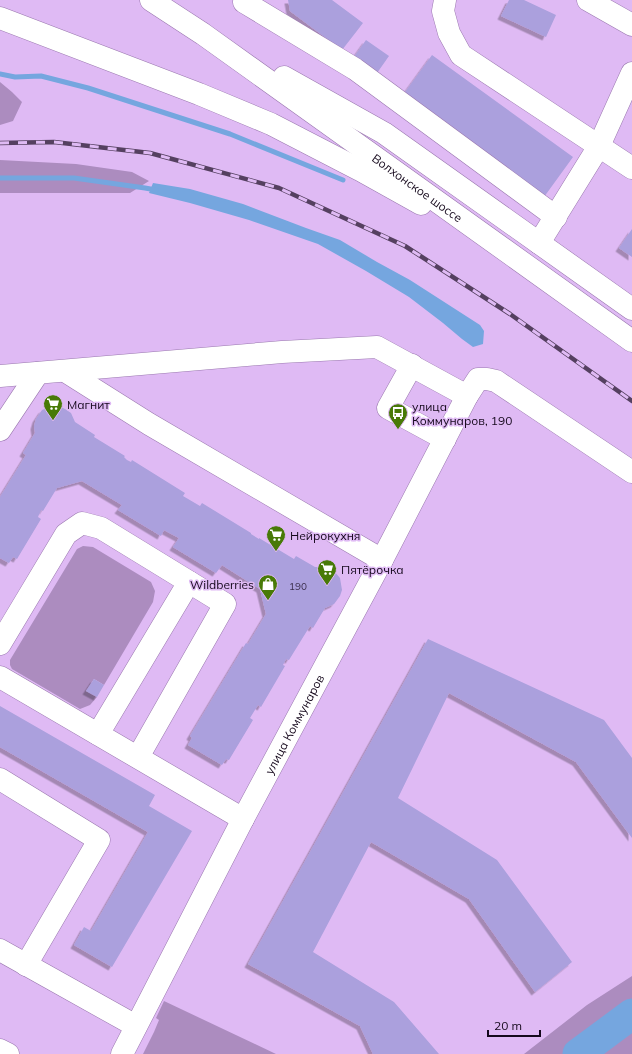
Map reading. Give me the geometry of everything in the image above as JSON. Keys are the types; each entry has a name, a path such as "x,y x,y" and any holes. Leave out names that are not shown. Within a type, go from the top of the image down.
{"main road":[{"name":"Волхонское шоссе","path":"152,0 203,34 632,341"},
{"path":"247,0 244,2 355,69 556,217"},
{"path":"445,0 443,11 449,33 461,55 632,168"},
{"path":"588,0 632,25"},
{"path":"0,18 199,94 271,124 367,174 522,262 529,251 539,243 599,146 632,73"},
{"name":"Волхонское шоссе","path":"203,34 384,133 632,309"},
{"path":"0,376 282,352 377,347 467,396"},
{"path":"412,365 388,408 445,439"},
{"path":"65,371 149,424 382,560"},
{"path":"0,430 38,373"},
{"name":"улица Коммунаров","path":"122,1054 243,819 378,583 382,560 467,396 478,379 496,381 632,472"},
{"path":"0,644 7,615 66,534 82,523 100,528 225,604 138,758"},
{"path":"98,734 189,582"},
{"path":"0,677 243,819"},
{"path":"0,779 99,840 26,965"},
{"path":"0,950 136,1026"},
{"path":"0,1050 8,1054"}],"shaded area":[{"path":"0,82 22,102 13,121 0,125"},
{"path":"0,160 76,164 132,172 149,181 130,193 0,193"},
{"path":"83,546 93,547 151,582 155,591 153,602 104,685 94,679 86,691 97,697 90,705 80,709 12,669 10,660 77,549"},
{"path":"632,976 632,1005 586,1033 563,1054 524,1054 587,1005"},
{"path":"164,1001 276,1054 143,1054 159,1020 156,1018"},
{"path":"632,1020 632,1054 589,1054 626,1025"}],"water":[{"path":"153,183 190,189 243,204 340,240 410,280 480,325 484,331 483,344 473,347 409,297 318,244 249,220 149,193"}],"building":[{"path":"288,0 332,0 363,23 342,50 290,11"},
{"path":"509,0 524,0 556,15 546,37 501,16"},
{"path":"366,40 389,56 377,73 354,57"},
{"path":"432,55 573,157 544,197 403,95"},
{"path":"632,229 632,257 619,248"},
{"path":"52,406 59,406 71,413 75,422 95,435 94,437 125,456 124,457 127,460 131,462 132,460 185,493 183,496 200,506 202,503 294,559 296,556 315,567 325,567 334,571 340,578 342,590 340,596 334,604 325,608 313,628 310,626 289,660 286,659 283,665 285,666 261,707 258,705 250,718 253,720 229,760 226,759 222,765 188,745 192,738 190,736 246,643 248,644 266,614 260,589 222,565 216,573 173,547 179,538 164,530 161,536 118,510 122,505 82,481 57,488 43,511 41,510 38,517 41,519 17,559 13,557 9,563 0,558 0,497 26,455 23,453 35,433 34,426 36,419 42,410"},
{"path":"428,639 604,720 632,758 632,838 576,762 449,693 398,798 497,860 572,962 535,992 469,899 371,842 313,952 394,1002 439,1054 373,1054 360,1026 248,964"},
{"path":"94,679 104,685 97,697 86,691"},
{"path":"0,706 155,795 149,806 192,831 112,967 74,945 84,927 91,931 148,832 0,747"}],"waterway":[{"path":"0,74 15,77 41,76 88,88 230,134 343,180"},
{"path":"0,178 74,178 156,190"},
{"path":"578,1054 632,1014"}],"railway":[{"path":"0,143 54,142 150,153 279,188 405,246 510,314 632,401"}],"place":[{"name":"Магнит","path":"53,421"},
{"name":"улица Коммунаров, 190","path":"398,430"},
{"name":"Нейрокухня","path":"276,552"},
{"name":"Пятёрочка","path":"327,586"},
{"name":"Wildberries","path":"268,601"}]}
